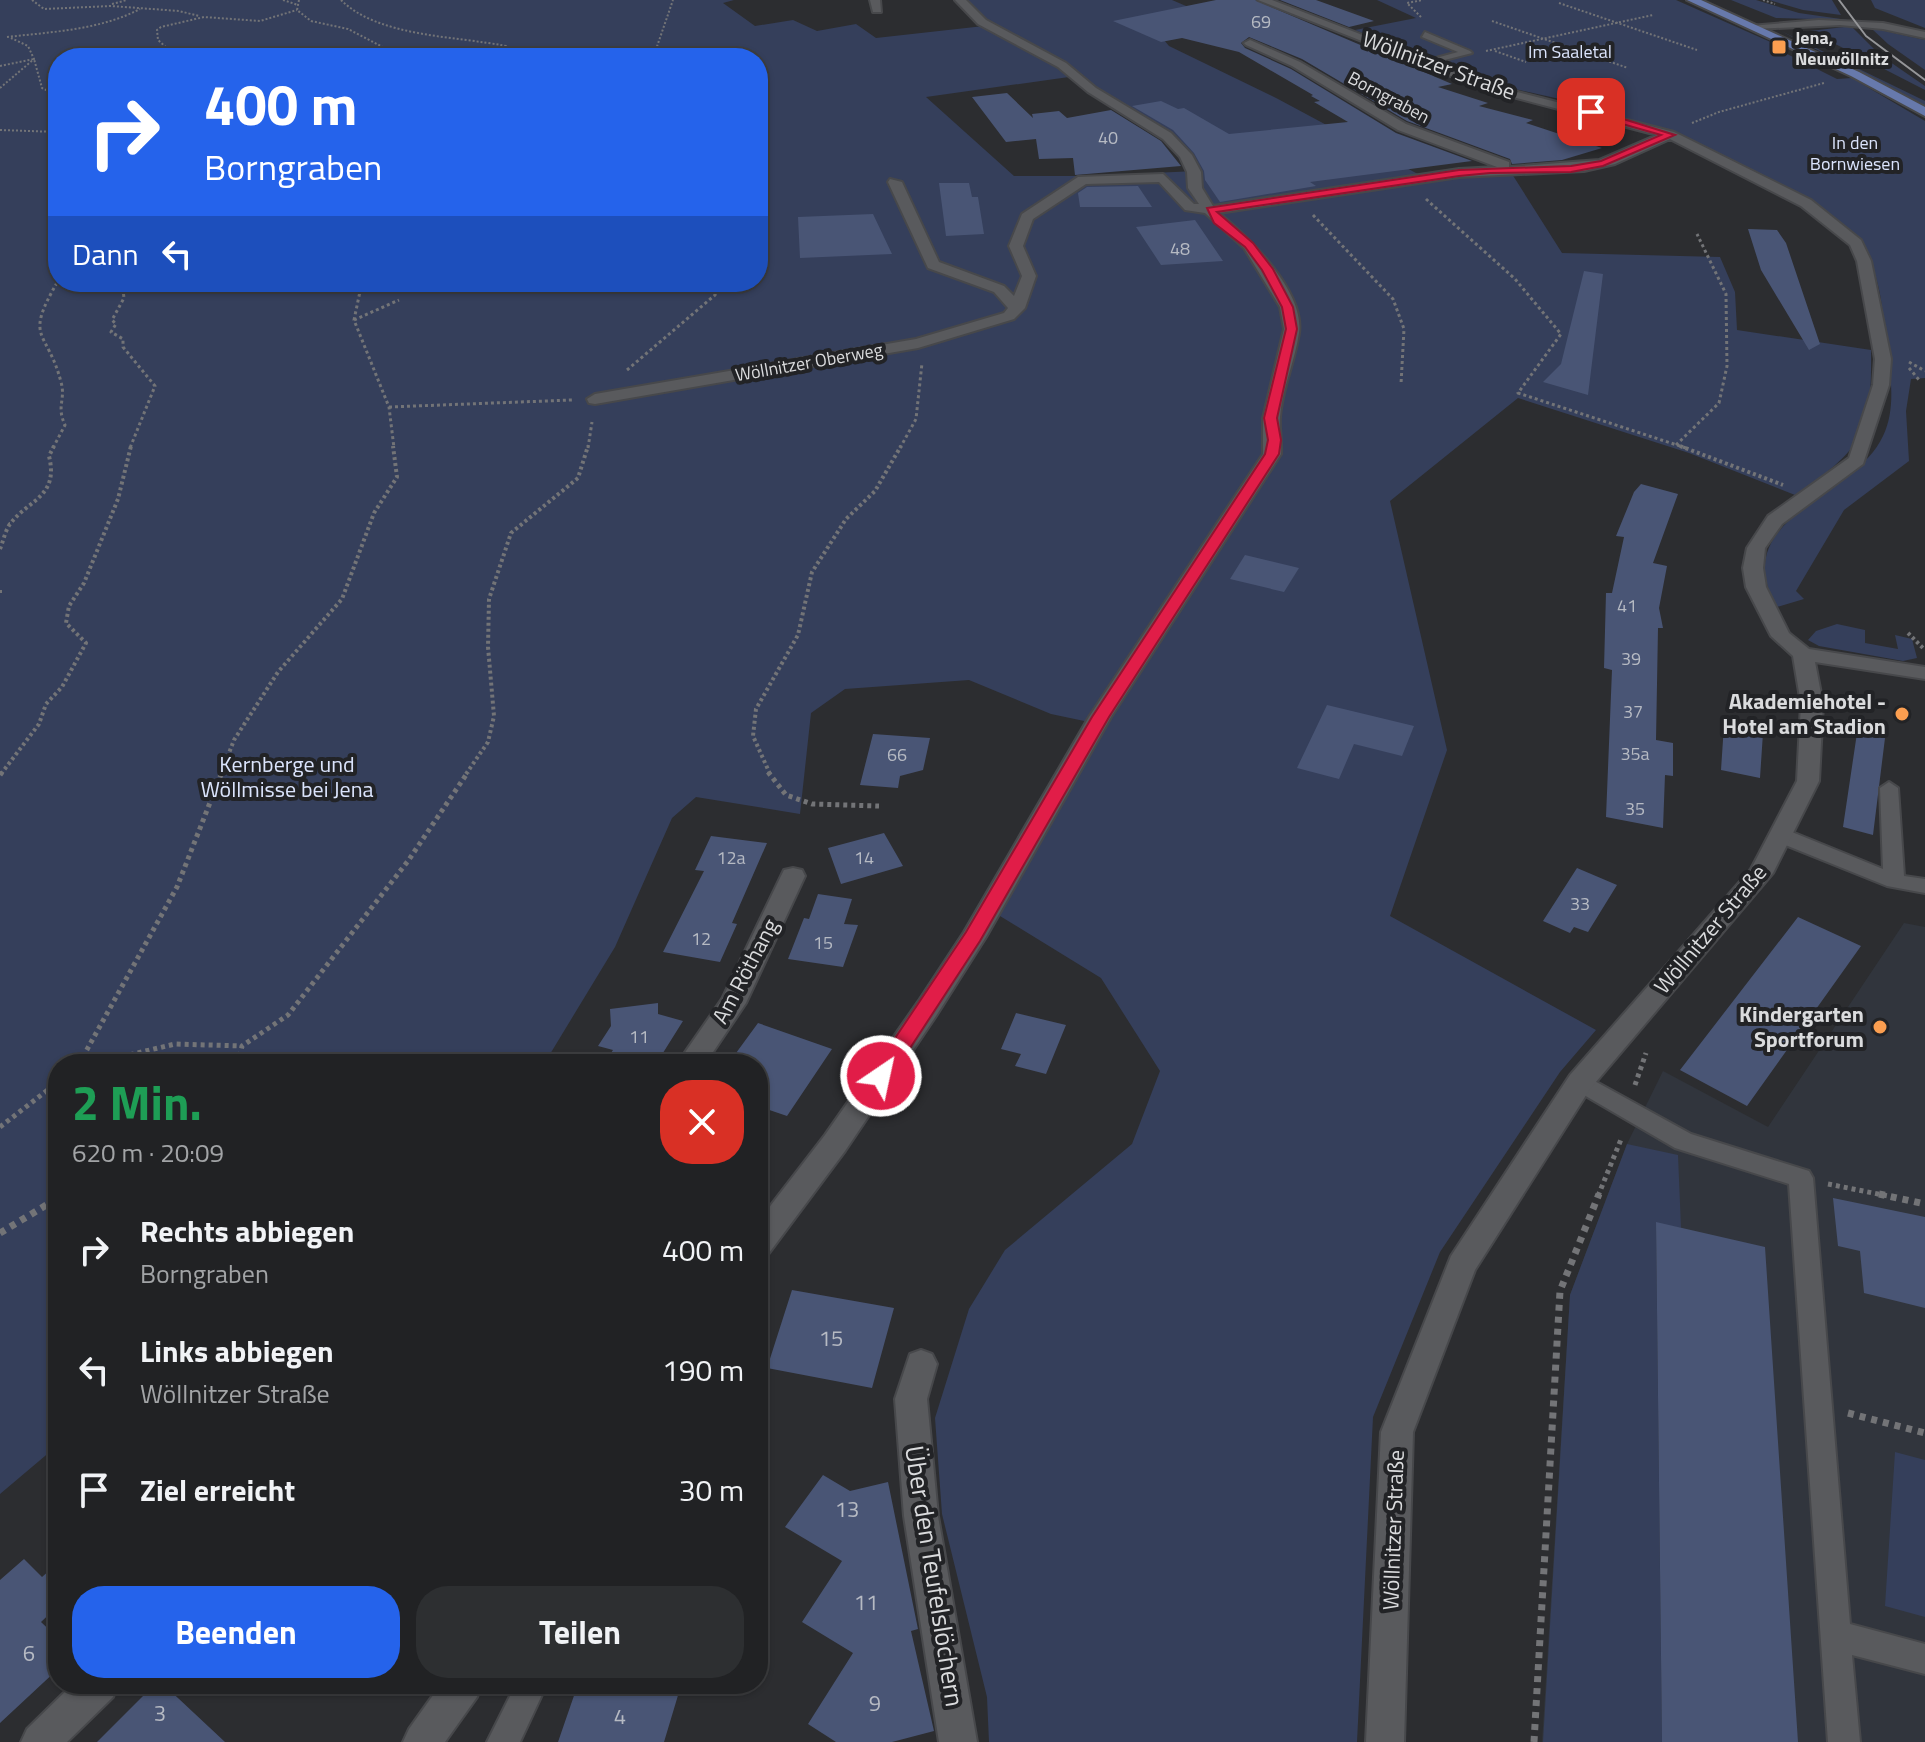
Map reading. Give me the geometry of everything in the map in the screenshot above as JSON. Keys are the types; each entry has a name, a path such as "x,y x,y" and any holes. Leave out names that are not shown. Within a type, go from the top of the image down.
{"main road":[{"path":"1692,0 1855,74 1925,112"},
{"path":"1721,0 1801,34"},
{"path":"1823,45 1886,75"}],"street":[{"path":"768,1231 835,1143 927,1009 973,937 1100,717 1272,454 1271,418 1292,329 1288,307 1267,269 1249,245 1218,221 1195,188 1194,172 1186,155 1167,136 1092,90 1062,65 982,22 960,0"},
{"name":"Wöllnitzer Straße","path":"1263,0 1490,88 1670,135 1806,203 1856,243 1864,261 1883,359 1881,385 1857,460 1775,520 1756,548 1753,568 1756,587 1781,636 1803,654 1812,704 1808,781 1761,873 1580,1082 1462,1265 1397,1432 1385,1742"},
{"name":"Borngraben","path":"1250,43 1296,64 1402,127 1517,170"},
{"name":"Borngraben","path":"1211,210 1298,200 1490,170 1571,169 1603,163 1670,135"},
{"path":"895,182 933,265 999,289 1017,308 1029,276 1016,246 1027,217 1083,180 1163,178 1190,207 1211,210"},
{"name":"Wöllnitzer Oberweg","path":"595,399 918,343 995,322 1017,308"},
{"path":"1803,654 1925,673"},
{"name":"Am Röthang","path":"698,1054 733,1003 793,876"},
{"name":"Über den Teufelslöchern","path":"921,1364 911,1399 921,1516 958,1742"},
{"path":"40,1742 90,1694"},
{"path":"422,1742 457,1694"}],"lane":[{"path":"1754,26 1878,25 1925,35"},
{"path":"1425,35 1467,53"},
{"path":"1428,63 1467,53"},
{"path":"1889,788 1894,881"},
{"path":"1780,835 1894,881 1925,886"},
{"path":"1580,1082 1683,1141 1801,1178 1844,1742"},
{"path":"1835,1635 1925,1659"},
{"path":"503,1742 527,1694"}],"path":[{"path":"32,0 44,9 96,7 179,11 249,22 297,10"},
{"path":"96,7 127,0"},
{"path":"283,0 298,5"},
{"path":"297,10 299,0"},
{"path":"341,0 345,7 368,18 409,31 507,48"},
{"path":"656,48 673,0"},
{"path":"1559,3 1697,50"},
{"path":"48,91 42,88 28,46 7,37 56,32 121,19 140,9"},
{"path":"297,10 311,21 348,29 385,48"},
{"path":"1467,53 1653,15"},
{"path":"167,48 158,40 157,30 169,24 204,17"},
{"path":"1492,21 1628,68"},
{"path":"0,66 34,59"},
{"path":"0,88 34,59"},
{"path":"1670,135 1719,112 1855,74"},
{"path":"0,130 48,132"},
{"path":"1402,182 1493,256 1543,309 1561,334 1518,393 1676,445 1809,495"},
{"path":"1298,200 1393,299 1404,329 1401,384"},
{"path":"1676,445 1719,403 1727,366 1726,294 1697,234"},
{"path":"0,549 9,525 41,499 53,472 49,456 65,425 58,411 65,399 62,377 53,366 39,333 39,318 49,292"},
{"path":"0,775 39,724 46,704 62,687 86,643 66,623 69,606 84,583 118,499 129,451 155,386 123,347 123,339 111,332 116,324 112,320 125,302 127,292"},
{"path":"85,1054 177,887 234,740 278,672 342,599 374,513 397,477 389,407 354,320 360,292"},
{"path":"389,407 595,399 716,292"},
{"path":"354,320 399,300"},
{"path":"879,806 812,804 786,795 764,767 753,736 756,709 798,635 812,572 846,519 875,491 916,419 922,377 918,343"},
{"path":"1905,360 1910,373 1920,381"},
{"path":"133,1054 175,1044 242,1046 288,1015 343,948 408,861 488,742 494,716 488,647 489,599 511,533 578,478 588,448"},
{"path":"1908,633 1922,644 1925,653"},
{"path":"240,1054 242,1046"},
{"path":"0,1127 48,1090"},
{"path":"1534,1742 1560,1291 1632,1112"},
{"path":"1801,1178 1925,1204"},
{"path":"0,1233 48,1204"},
{"path":"1816,1405 1925,1433"}],"shaded area":[{"path":"1904,923 1925,927 1925,1742 1542,1742 1570,1295 1627,1144 1663,1071 1768,1127"}],"green space":[{"name":"Kernberge und Wöllmisse bei Jena","path":"0,0 734,0 723,3 755,26 793,20 817,31 856,24 876,38 993,25 967,0 1172,0 1233,26 1164,40 1169,46 1278,99 1429,180 1512,174 1562,253 1720,257 1735,292 1737,330 1871,350 1869,401 1859,436 1850,451 1836,464 1795,495 1689,453 1518,398 1390,501 1447,750 1390,916 1596,1030 1560,1072 1440,1252 1373,1417 1357,1742 989,1742 987,1697 942,1514 935,1418 969,1309 1005,1250 1132,1144 1160,1071 1101,978 982,905 1089,722 1051,714 969,680 845,689 811,713 800,814 696,797 672,818 615,947 550,1054 48,1054 48,1453 0,1494","holes":["1083,75 1098,91 1193,158 1197,171 1014,176 926,97"]},
{"path":"1377,0 1676,0 1775,44 1773,47 1837,79 1852,78 1925,121 1925,378 1911,379 1906,411 1909,461 1844,510 1796,591 1804,599 1777,607 1765,576 1768,551 1780,530 1800,511 1868,457 1883,436 1890,413 1890,376 1881,298 1876,277 1861,247 1834,219 1813,205 1743,166 1693,144 1591,107 1473,78 1355,30 1416,18"},
{"path":"1731,0 1756,0 1799,13 1848,20 1776,18"},
{"path":"1769,0 1832,0 1841,15 1803,10"},
{"path":"1871,0 1925,0 1925,28 1875,8"},
{"path":"1852,27 1880,55 1925,86 1925,90 1810,31"},
{"path":"1871,28 1925,40 1925,70 1888,44"},
{"path":"1781,31 1925,101 1925,106"},
{"path":"1837,624 1865,630 1865,643 1898,649 1895,635 1912,639 1917,658 1903,661 1819,646 1808,640 1816,631"},
{"path":"1627,1144 1678,1155 1681,1228 1656,1223 1662,1742 1543,1742 1570,1295"},
{"path":"1895,1452 1925,1460 1925,1617 1885,1606"}],"building":[{"path":"1216,0 1255,0 1452,84 1438,87 1488,103 1479,106 1533,120 1526,123 1602,148 1562,160 1512,164 1510,159 1407,121 1302,59 1249,37 1241,43 1245,48 1291,69 1396,133 1472,161 1310,182 1316,186 1220,202 1205,180 1204,171 1194,153 1173,130 1132,106 1161,101 1178,109 1184,108 1229,134 1348,122 1314,102 1320,101 1313,95 1239,52 1182,38 1161,42 1113,21"},
{"path":"1280,0 1316,0 1374,21 1349,27"},
{"path":"1007,93 1033,118 1032,114 1059,111 1067,118 1111,110 1161,141 1181,166 1075,175 1073,158 1039,159 1036,139 1006,142 972,97"},
{"path":"939,183 969,183 972,197 978,197 984,234 946,236"},
{"path":"1138,186 1152,207 1080,207 1078,193 1087,187"},
{"path":"873,214 892,254 800,258 798,217"},
{"path":"1195,220 1223,261 1161,265 1136,227"},
{"path":"1748,229 1777,230 1786,243 1820,344 1809,350 1761,270"},
{"path":"1584,271 1603,274 1588,395 1543,382 1561,364"},
{"path":"1641,484 1678,494 1653,563 1667,566 1659,608 1663,628 1658,628 1656,740 1673,743 1673,776 1665,775 1663,828 1606,817 1612,670 1604,668 1606,593 1612,593 1624,537 1616,536 1634,492"},
{"path":"1245,555 1299,568 1284,592 1230,579"},
{"path":"1327,705 1414,726 1402,756 1354,744 1339,779 1297,768"},
{"path":"1724,725 1763,733 1760,778 1721,770"},
{"path":"1857,733 1885,738 1873,835 1843,827"},
{"path":"873,734 930,738 923,770 900,776 898,788 860,785"},
{"path":"884,833 903,866 841,884 828,848"},
{"path":"711,836 767,843 732,923 737,924 720,962 663,952 704,871 695,870"},
{"path":"1577,868 1617,885 1588,932 1574,927 1570,933 1543,921"},
{"path":"818,894 852,899 844,924 858,925 843,967 788,959 804,918 809,919"},
{"path":"1798,917 1861,946 1747,1106 1680,1070"},
{"path":"658,1003 658,1014 683,1021 662,1054 615,1054 611,1053 613,1050 598,1046 611,1026 610,1009"},
{"path":"1016,1013 1066,1025 1046,1074 1015,1066 1021,1054 1001,1049"},
{"path":"758,1023 832,1049 787,1116 768,1109 768,1054 735,1054"},
{"path":"1833,1198 1925,1217 1925,1308 1864,1293 1860,1251 1838,1246"},
{"path":"1656,1222 1765,1247 1798,1742 1662,1742"},
{"path":"792,1290 894,1308 872,1388 768,1368"},
{"path":"823,1475 850,1491 888,1482 918,1629 911,1631 934,1731 892,1742 836,1742 808,1724 853,1653 802,1622 842,1561 785,1527"},
{"path":"24,1559 42,1577 48,1572 48,1615 41,1622 48,1629 48,1678 0,1723 0,1580"},
{"path":"145,1694 174,1694 225,1742 97,1742"},
{"path":"575,1694 678,1694 664,1742 558,1742"}],"tram line":[{"path":"1839,0 1866,36 1925,80"}],"place":[{"name":"Jena, Neuwöllnitz","path":"1779,47"},
{"name":"Akademiehotel - Hotel am Stadion","path":"1902,714"},
{"name":"Kindergarten Sportforum","path":"1880,1027"}],"route":[{"path":"881,1076 973,937 1100,717 1272,454 1271,418 1292,329 1288,307 1267,269 1249,245 1218,221 1211,210 1298,200 1459,173 1571,169 1633,153 1670,135 1591,112"}],"park label":[{"name":"Im Saaletal","path":"1570,51"},
{"name":"In den Bornwiesen","path":"1855,152"}]}
